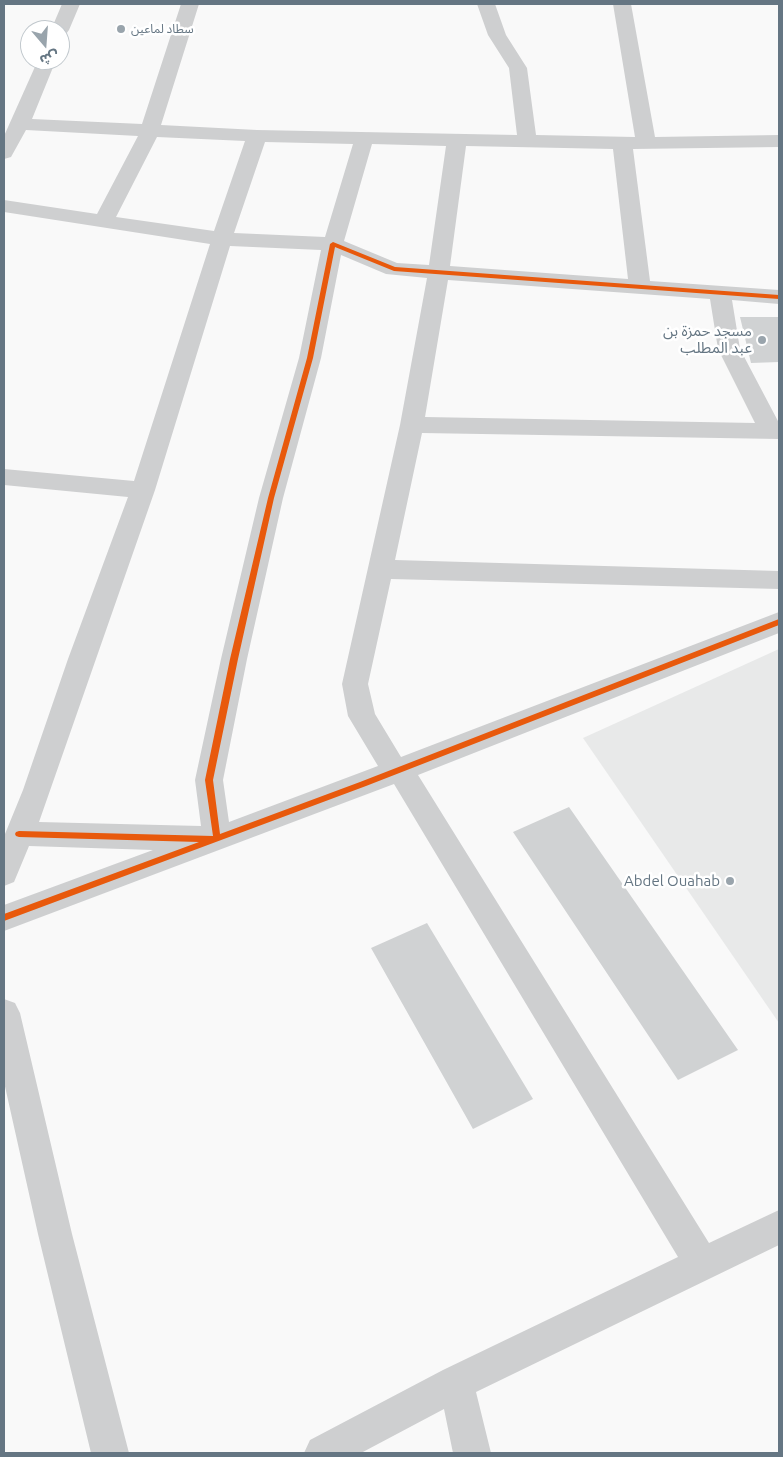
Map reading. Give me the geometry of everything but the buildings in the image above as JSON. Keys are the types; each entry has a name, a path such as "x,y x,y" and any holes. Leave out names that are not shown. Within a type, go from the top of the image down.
{"street":[{"path":"64,20 71,4"},
{"path":"104,221 150,131 190,4"},
{"path":"486,4 497,35 518,68 527,141"},
{"path":"622,4 646,143"},
{"path":"4,153 20,124 44,70"},
{"path":"20,124 257,136 622,143 779,141"},
{"path":"217,839 9,857 37,790 81,659 143,490 222,239 257,136"},
{"path":"217,839 209,780 236,649 271,498 310,358 334,244 364,138"},
{"path":"457,140 439,272 412,425 355,684 362,716 702,1264"},
{"path":"622,143 640,288"},
{"path":"4,206 222,239 334,244 394,269 779,297"},
{"path":"720,293 729,350 775,431"},
{"path":"412,425 775,431"},
{"path":"4,478 143,490"},
{"path":"380,570 491,574 667,575 779,580"},
{"path":"4,918 397,771 779,622"},
{"path":"4,1013 55,1234 110,1453"},
{"path":"323,1453 456,1383 779,1227"},
{"path":"456,1383 472,1453"}],"shaded area":[{"name":"Abdel Ouahab","path":"779,649 779,1023 583,738"}],"cycle path":[{"path":"19,834 217,839 209,780 234,659 271,498 310,358 333,244 394,269 779,297"},
{"path":"4,918 363,784 779,622"}],"place":[{"name":"سطاد لماعين","path":"121,29"},
{"name":"مسجد حمزة بن عبد المطلب","path":"762,340"},
{"name":"Abdel Ouahab","path":"730,881"}]}
